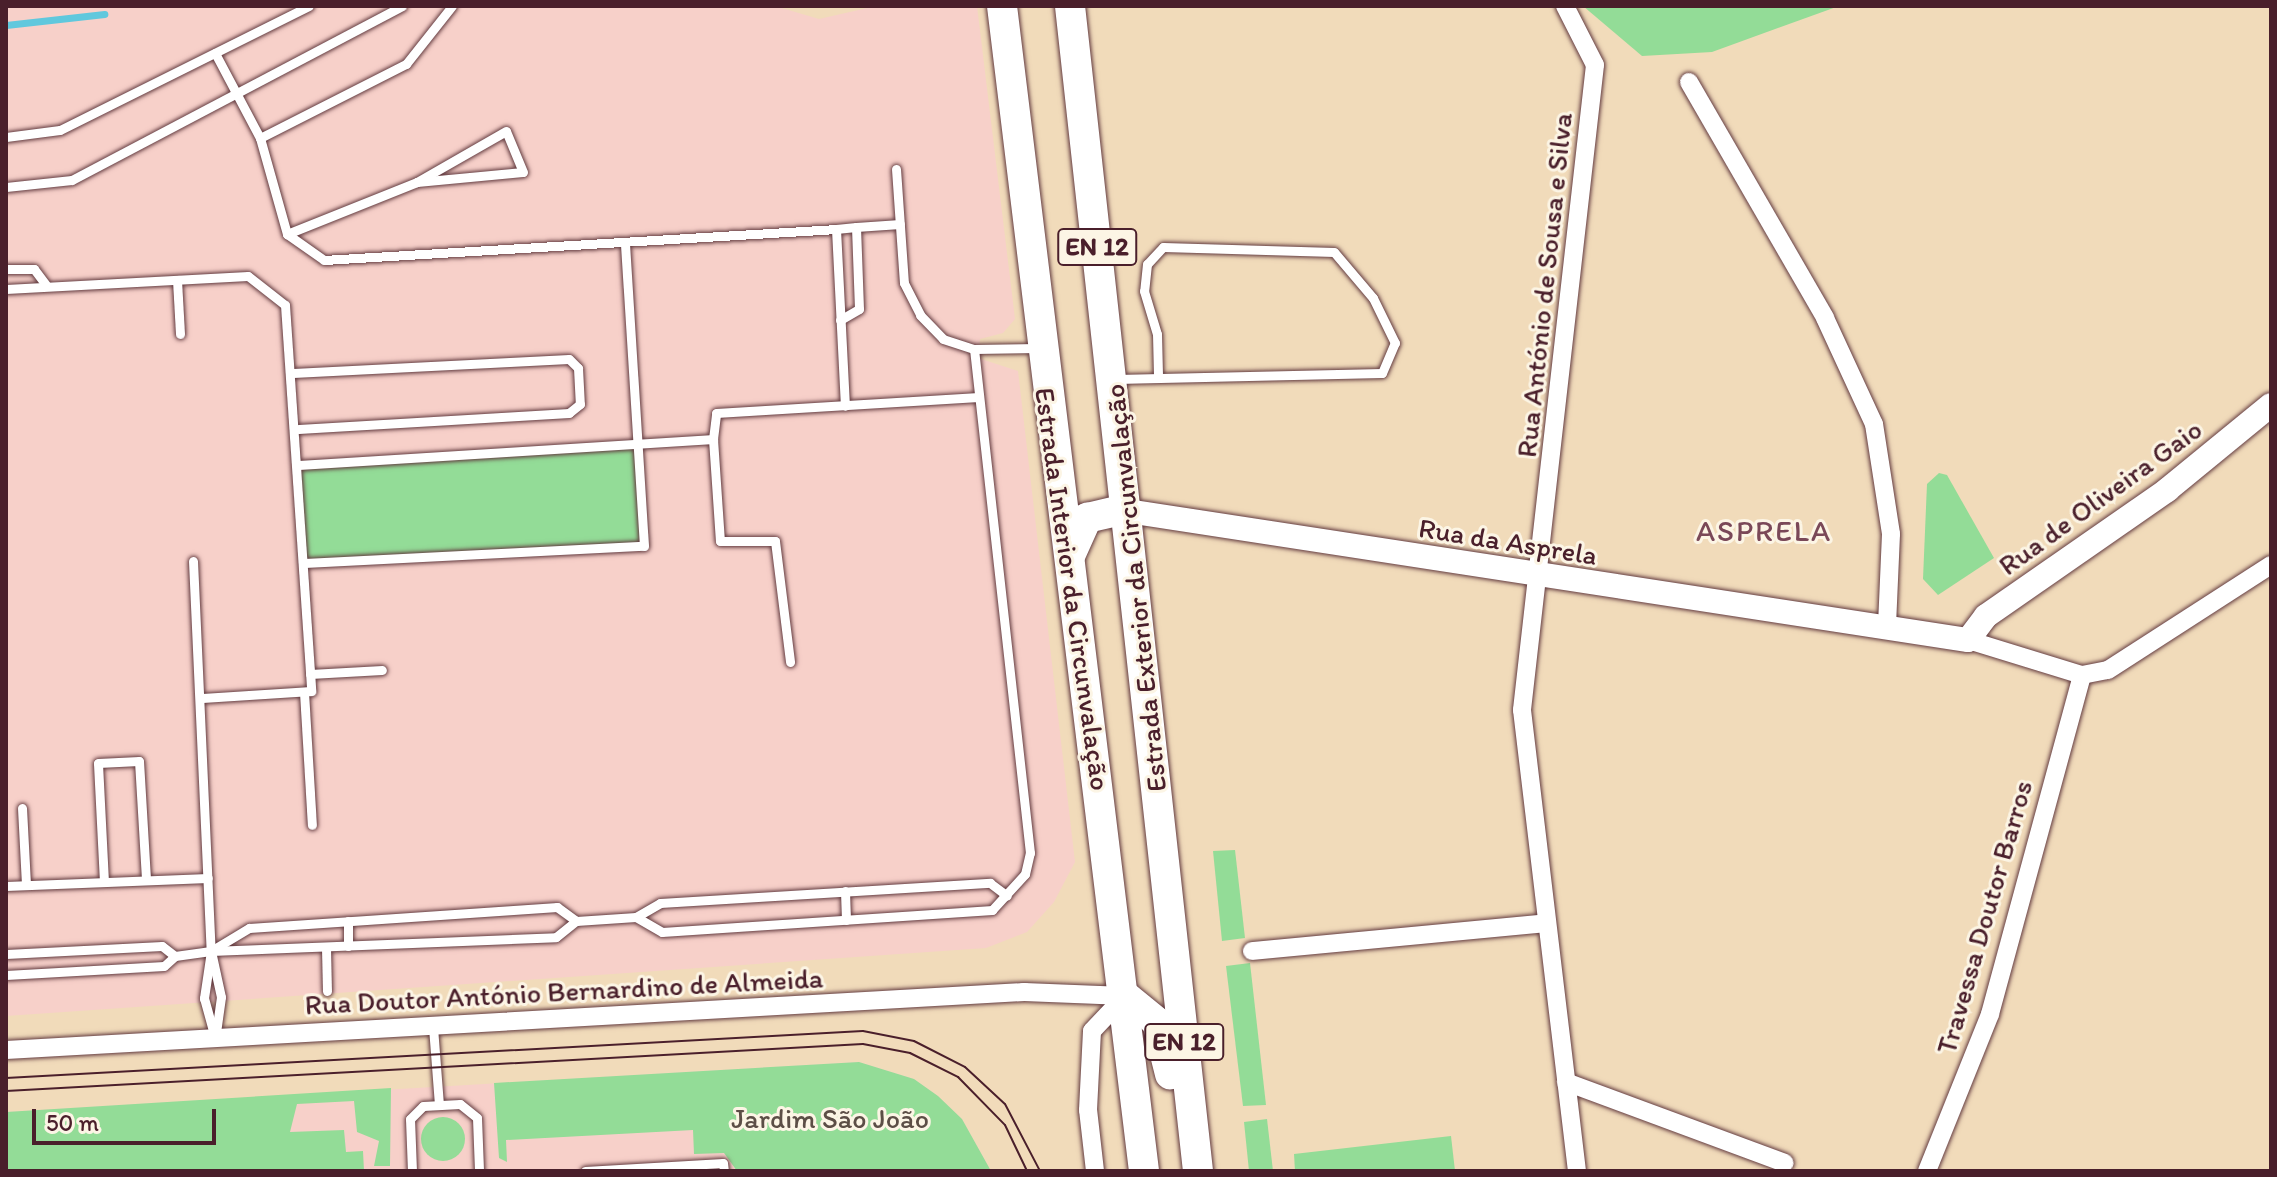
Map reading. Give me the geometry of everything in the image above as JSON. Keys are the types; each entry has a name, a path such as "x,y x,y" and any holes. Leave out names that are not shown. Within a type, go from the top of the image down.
{"main road":[{"name":"Estrada Interior da Circunvalação","path":"1002,6 1041,348 1125,996 1144,1171"},
{"name":"Estrada Exterior da Circunvalação","path":"1070,6 1112,379 1121,500 1198,1171"},
{"path":"1059,481 1096,503 1121,500"},
{"path":"1069,562 1087,518 1121,500"},
{"path":"1125,996 1157,1022 1166,1042 1180,1171"}],"street":[{"name":"Rua António de Sousa e Silva","path":"1565,6 1595,65 1540,577 1522,710 1577,1171"},
{"path":"1689,82 1825,318 1874,424 1891,534 1887,624"},
{"name":"Rua de Oliveira Gaio","path":"1968,640 1986,616 2167,490 2271,405"},
{"name":"Rua da Asprela","path":"1121,500 1540,577 1887,624 1968,640"},
{"path":"1968,640 2082,675 2120,665 2271,565"},
{"name":"Travessa Doutor Barros","path":"1927,1171 1990,1014 2082,675"},
{"path":"1252,951 1546,923"},
{"name":"Rua Doutor António Bernardino de Almeida","path":"6,1050 1024,992 1125,996"},
{"path":"1095,1171 1088,1110 1092,1031 1125,996"},
{"path":"1566,1082 1785,1163"}],"lane":[{"path":"6,137 60,130 309,6"},
{"path":"6,187 72,180 237,96 402,6"},
{"path":"260,138 406,64 452,6"},
{"path":"215,53 260,138 287,234 324,260 900,224"},
{"path":"287,234 417,182 506,131 523,172 417,182"},
{"path":"896,169 904,283 920,315 943,339 974,349 1041,348"},
{"path":"840,320 859,309 856,227"},
{"path":"836,229 845,406"},
{"path":"304,563 644,546 625,243"},
{"path":"1112,379 1158,375 1176,373 1382,373 1395,343 1373,298 1334,252 1163,247 1147,264 1144,291 1157,334 1158,375"},
{"path":"6,269 34,269 46,285"},
{"path":"6,289 248,276 275,290 285,305 298,429 311,691 202,698"},
{"path":"177,280 180,334"},
{"path":"636,917 662,932 992,910 1007,896 1030,853 974,349"},
{"path":"293,373 569,359 578,368 580,404 569,413 298,429"},
{"path":"790,662 775,541 720,541 713,439 716,413 979,397"},
{"path":"299,465 713,439"},
{"path":"193,561 202,698 211,951 221,997 215,1039"},
{"path":"310,674 382,670"},
{"path":"304,692 312,825"},
{"path":"104,882 98,763 139,761 146,880"},
{"path":"22,808 26,885"},
{"path":"6,886 208,878"},
{"path":"6,975 164,966 175,956 211,951 556,937 576,921 636,917 660,903 990,883 1007,896"},
{"path":"845,891 846,920"},
{"path":"211,951 249,928 557,907 576,921"},
{"path":"348,921 348,946"},
{"path":"6,954 162,946 175,956"},
{"path":"326,948 327,991"},
{"path":"211,951 204,998 215,1039"},
{"path":"433,1027 439,1105"},
{"path":"412,1171 410,1119 423,1106 460,1104 477,1118 479,1171"},
{"path":"585,1171 723,1163 724,1171"}],"shaded area":[{"path":"6,6 775,6 819,19 876,6 977,6 1015,319 1003,333 980,339 978,358 1018,371 1075,862 1054,902 1027,932 986,948 6,1016"},
{"path":"859,1062 914,1079 938,1096 962,1119 991,1171 6,1171 6,1112"}],"green space":[{"path":"1583,6 1839,6 1712,52 1642,56"},
{"path":"637,444 644,546 304,563 299,465"},
{"path":"1939,473 1947,475 1994,558 1938,595 1923,579 1927,484"},
{"path":"1235,850 1245,938 1222,941 1213,851"},
{"path":"1250,963 1266,1105 1243,1106 1226,966"},
{"name":"Jardim São João","path":"859,1062 914,1079 938,1096 962,1119 991,1171 737,1171 724,1153 694,1154 693,1130 506,1140 507,1162 499,1158 494,1083"},
{"path":"391,1088 390,1166 374,1166 379,1141 357,1132 354,1101 297,1104 290,1132 344,1130 346,1152 363,1151 364,1171 6,1171 6,1112"},
{"path":"443,1117 459,1123 465,1139 459,1155 443,1161 427,1155 421,1139 427,1123"},
{"path":"1267,1119 1273,1171 1249,1171 1244,1122"},
{"path":"1451,1136 1455,1171 1295,1171 1294,1154"}],"waterway":[{"path":"6,25 104,14"}],"tram line":[{"path":"6,1078 863,1031 914,1041 965,1067 1005,1104 1040,1171"},
{"path":"6,1091 863,1044 910,1053 958,1077 1005,1125 1027,1171"}],"district":[{"name":"ASPRELA","path":"1764,531"}]}
